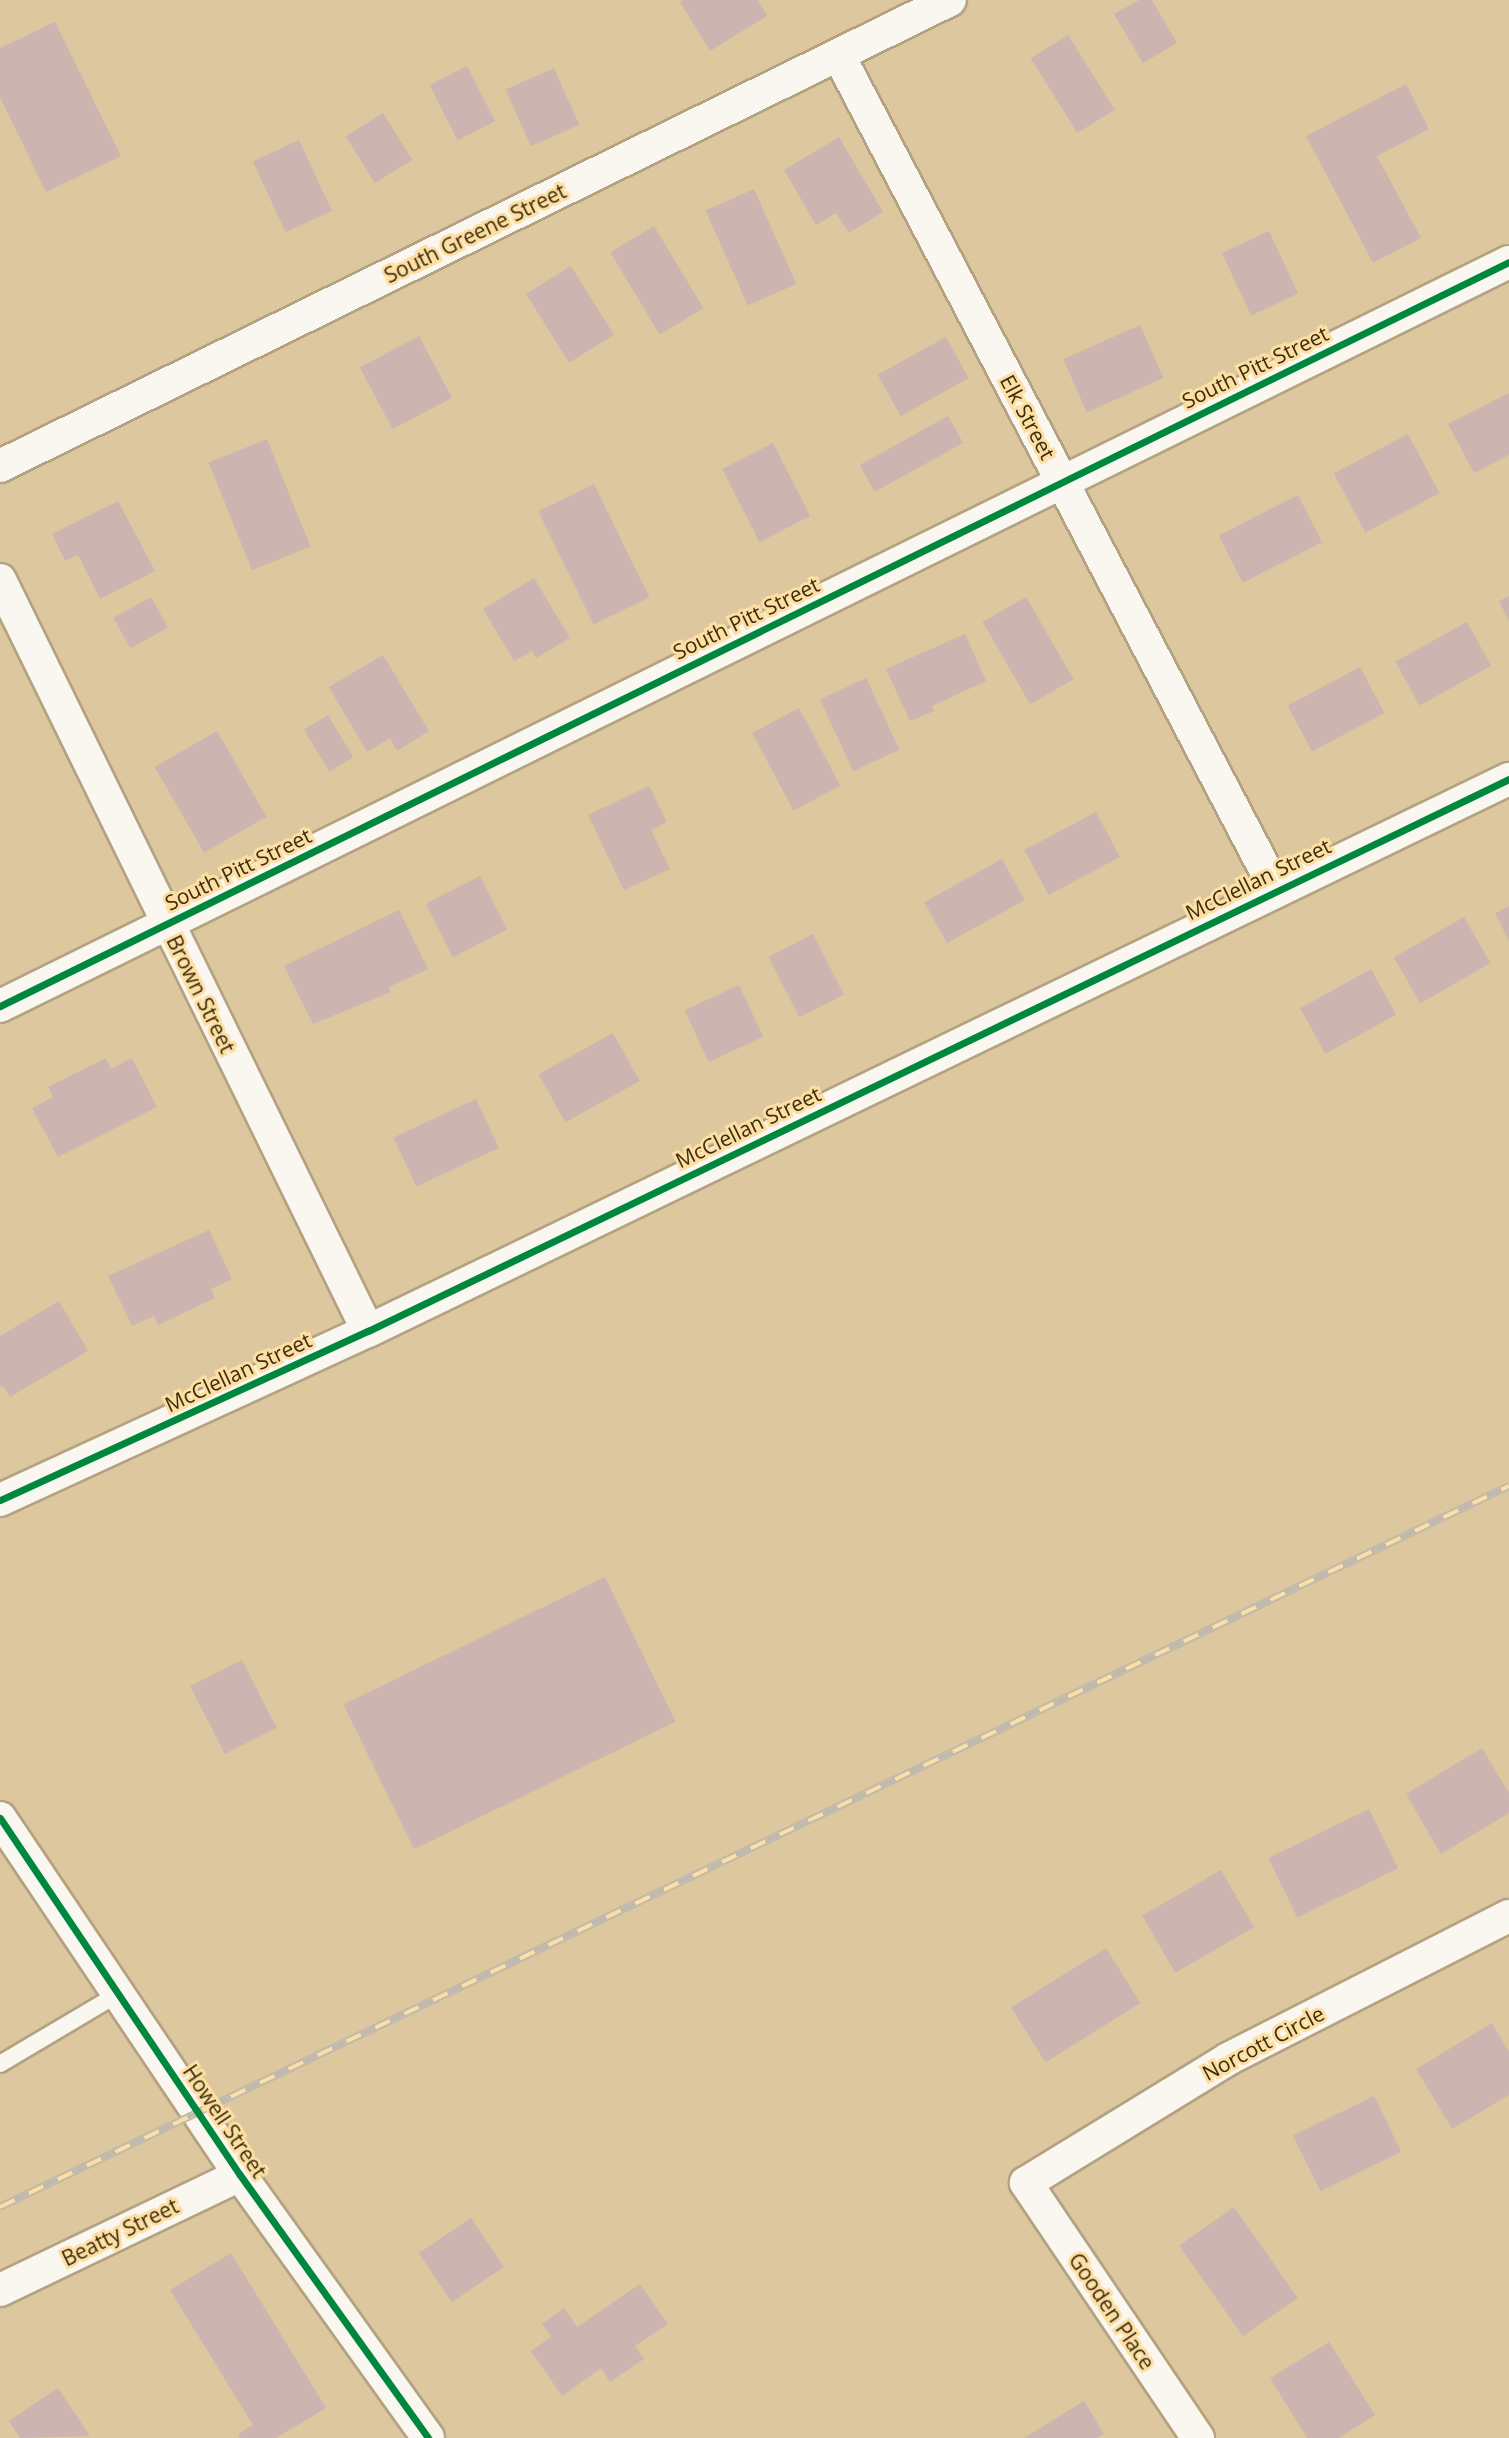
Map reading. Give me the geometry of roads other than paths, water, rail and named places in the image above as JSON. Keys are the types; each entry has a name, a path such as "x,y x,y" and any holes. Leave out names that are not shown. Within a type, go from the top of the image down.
{"street":[{"name":"South Greene Street","path":"0,466 950,0"},
{"name":"Elk Street","path":"839,56 1276,890"},
{"name":"South Pitt Street","path":"0,1006 1509,262"},
{"name":"Brown Street","path":"0,580 368,1331"},
{"name":"McClellan Street","path":"0,1500 368,1331 1509,779"},
{"name":"Howell Street","path":"0,1818 240,2175 428,2438"},
{"name":"Norcott Circle","path":"1026,2183 1228,2059 1509,1916"},
{"name":"Beatty Street","path":"0,2290 240,2175"},
{"name":"Gooden Place","path":"1026,2183 1198,2438"}],"lane":[{"path":"0,2064 118,1994"}],"railway":[{"path":"0,2207 1509,1486"}]}
